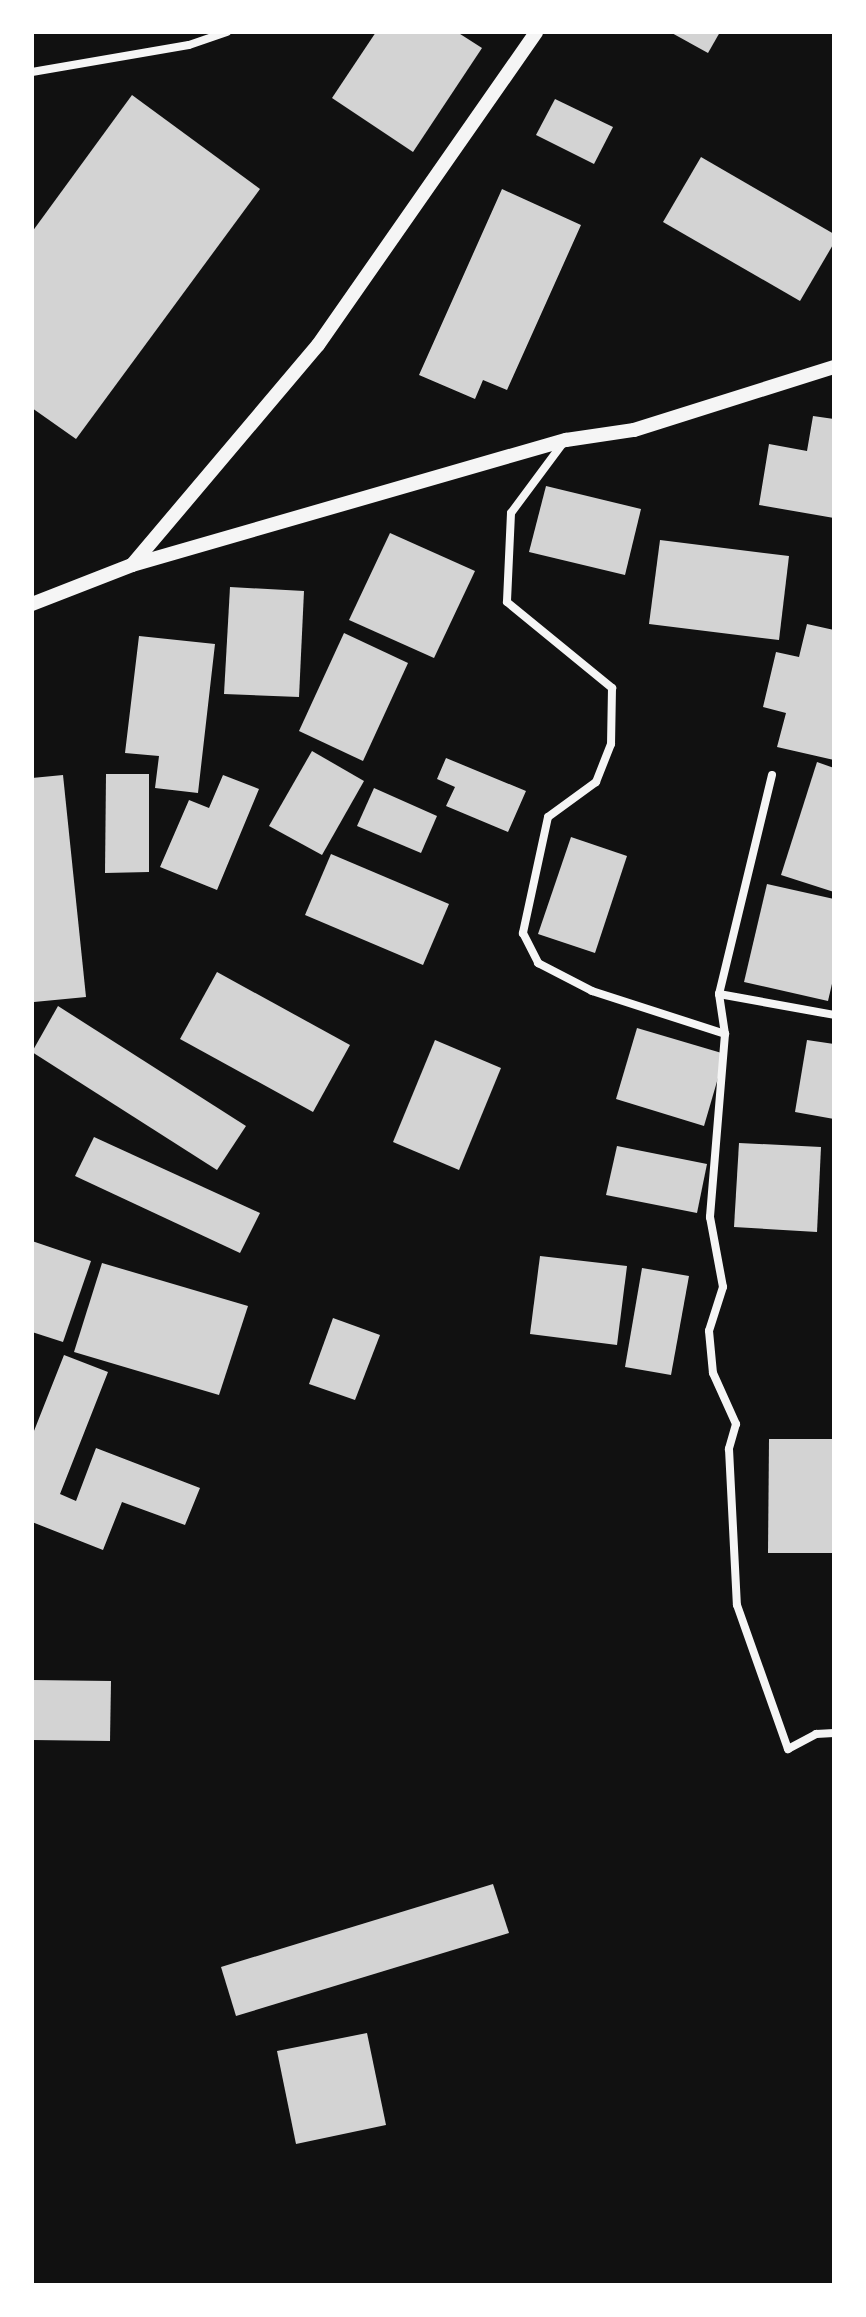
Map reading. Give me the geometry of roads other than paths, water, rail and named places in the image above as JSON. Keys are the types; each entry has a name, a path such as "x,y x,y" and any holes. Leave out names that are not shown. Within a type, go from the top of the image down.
{"street":[{"path":"32,72 189,45 227,32"},
{"path":"132,565 318,345 536,32"},
{"path":"32,604 132,565 566,440 634,430 834,367"},
{"path":"566,440 511,513 507,602 612,688 611,744 596,782 548,817 523,933 538,963 592,991 725,1034"},
{"path":"772,775 719,994 725,1034 710,1217 723,1287 709,1331 713,1373 736,1424 729,1449 737,1605 788,1749 816,1734 834,1733"},
{"path":"719,994 834,1015"}]}
